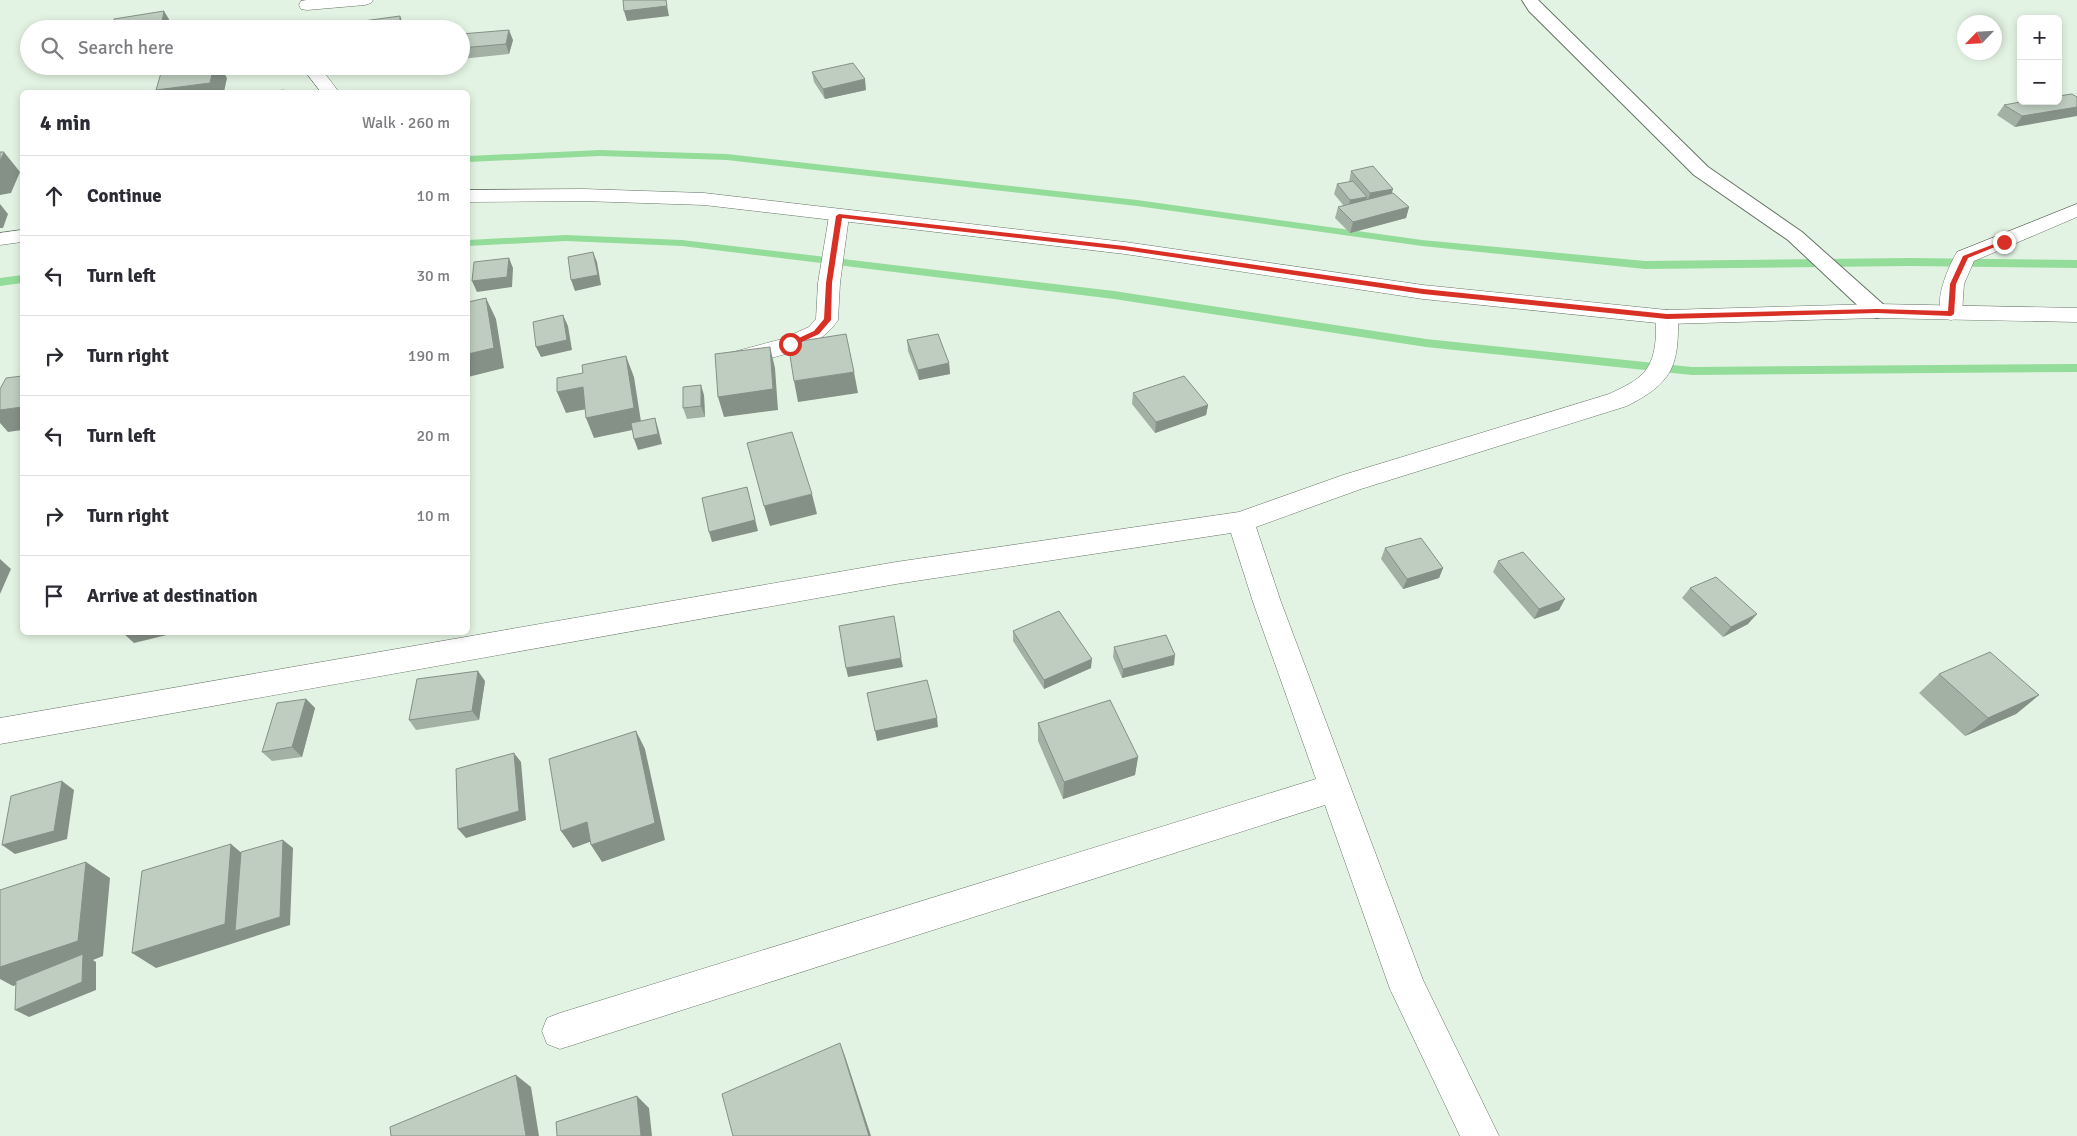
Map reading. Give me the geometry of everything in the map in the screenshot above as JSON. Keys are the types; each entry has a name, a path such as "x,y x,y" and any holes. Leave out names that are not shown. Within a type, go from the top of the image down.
{"street":[{"path":"304,9 364,0"},
{"path":"317,75 328,90"},
{"path":"470,196 583,195 704,199 1124,248 1667,327 1877,311 1951,314 2077,315"},
{"path":"1951,314 1953,284 1965,257 2077,210"},
{"path":"727,361 790,344 817,332 828,320 829,283 836,250 839,216"},
{"path":"0,239 20,236"},
{"path":"0,731 896,573 1241,522 1352,482 1618,400 1644,388 1662,369 1667,327"},
{"path":"1241,522 1334,788 1408,989 1480,1136"},
{"path":"560,1031 1334,788"}],"lane":[{"path":"1530,0 1535,8 1701,171 1795,236 1877,311"}],"building":[{"path":"623,0 666,0 667,6 624,11"},
{"path":"164,11 162,20 114,19"},
{"path":"400,16 400,20 371,20"},
{"path":"509,30 506,44 470,47 470,33"},
{"path":"853,63 865,79 823,89 812,72"},
{"path":"160,75 212,75 210,83 156,90"},
{"path":"2072,94 2077,97 2077,107 2022,116 2004,105 2017,103 2017,105 2062,105 2062,95"},
{"path":"0,152 4,152 0,161"},
{"path":"1373,166 1393,189 1370,193 1351,171"},
{"path":"1353,181 1367,197 1350,200 1337,184"},
{"path":"1393,193 1409,207 1353,222 1338,207"},
{"path":"593,252 598,275 571,280 568,257"},
{"path":"509,258 507,277 472,281 474,262"},
{"path":"486,298 494,348 470,354 470,302"},
{"path":"563,315 567,340 536,347 533,322"},
{"path":"846,334 854,372 794,381 788,343"},
{"path":"938,334 949,363 918,370 907,340"},
{"path":"770,347 773,389 718,397 715,354"},
{"path":"626,356 634,408 586,418 583,387 557,392 557,378 583,373 582,365"},
{"path":"20,376 20,407 0,410 0,389 6,378"},
{"path":"1184,376 1208,405 1156,422 1133,393"},
{"path":"701,385 701,406 683,408 683,387"},
{"path":"655,418 658,434 634,439 631,423"},
{"path":"792,432 812,494 764,506 747,443"},
{"path":"747,487 755,520 709,532 702,498"},
{"path":"1421,538 1443,568 1407,579 1385,548"},
{"path":"1523,552 1565,599 1539,609 1498,561"},
{"path":"1716,577 1757,614 1731,627 1690,588"},
{"path":"1059,611 1092,659 1044,680 1013,631"},
{"path":"894,616 901,658 846,668 839,626"},
{"path":"1166,635 1175,655 1123,669 1114,647"},
{"path":"1990,652 2039,695 1988,718 1939,674"},
{"path":"478,671 472,711 409,720 417,679"},
{"path":"927,680 937,718 875,731 867,693"},
{"path":"306,699 292,747 262,752 277,703"},
{"path":"1110,700 1138,757 1064,782 1038,723"},
{"path":"636,731 655,823 591,845 587,822 561,831 549,759"},
{"path":"514,753 519,811 458,829 456,769"},
{"path":"62,781 54,831 2,845 11,796"},
{"path":"283,840 280,917 235,931 241,852"},
{"path":"231,844 225,924 132,953 142,871"},
{"path":"86,862 78,941 0,967 0,890"},
{"path":"83,954 82,982 15,1010 16,981"},
{"path":"840,1043 869,1136 733,1136 722,1094"},
{"path":"516,1075 526,1136 391,1136 390,1127"},
{"path":"637,1096 641,1136 557,1136 556,1122"}],"waterway":[{"path":"470,159 600,153 727,157 1137,203 1422,243 1645,265 1910,262 2077,264"},
{"path":"470,243 566,238 682,243 1114,295 1426,343 1692,371 2077,368"},
{"path":"0,282 20,279"}],"route":[{"path":"790,344 817,332 828,320 829,283 836,250 839,216 1124,248 1423,292 1667,316 1877,311 1951,314 1953,284 1965,257 2004,242"}]}
